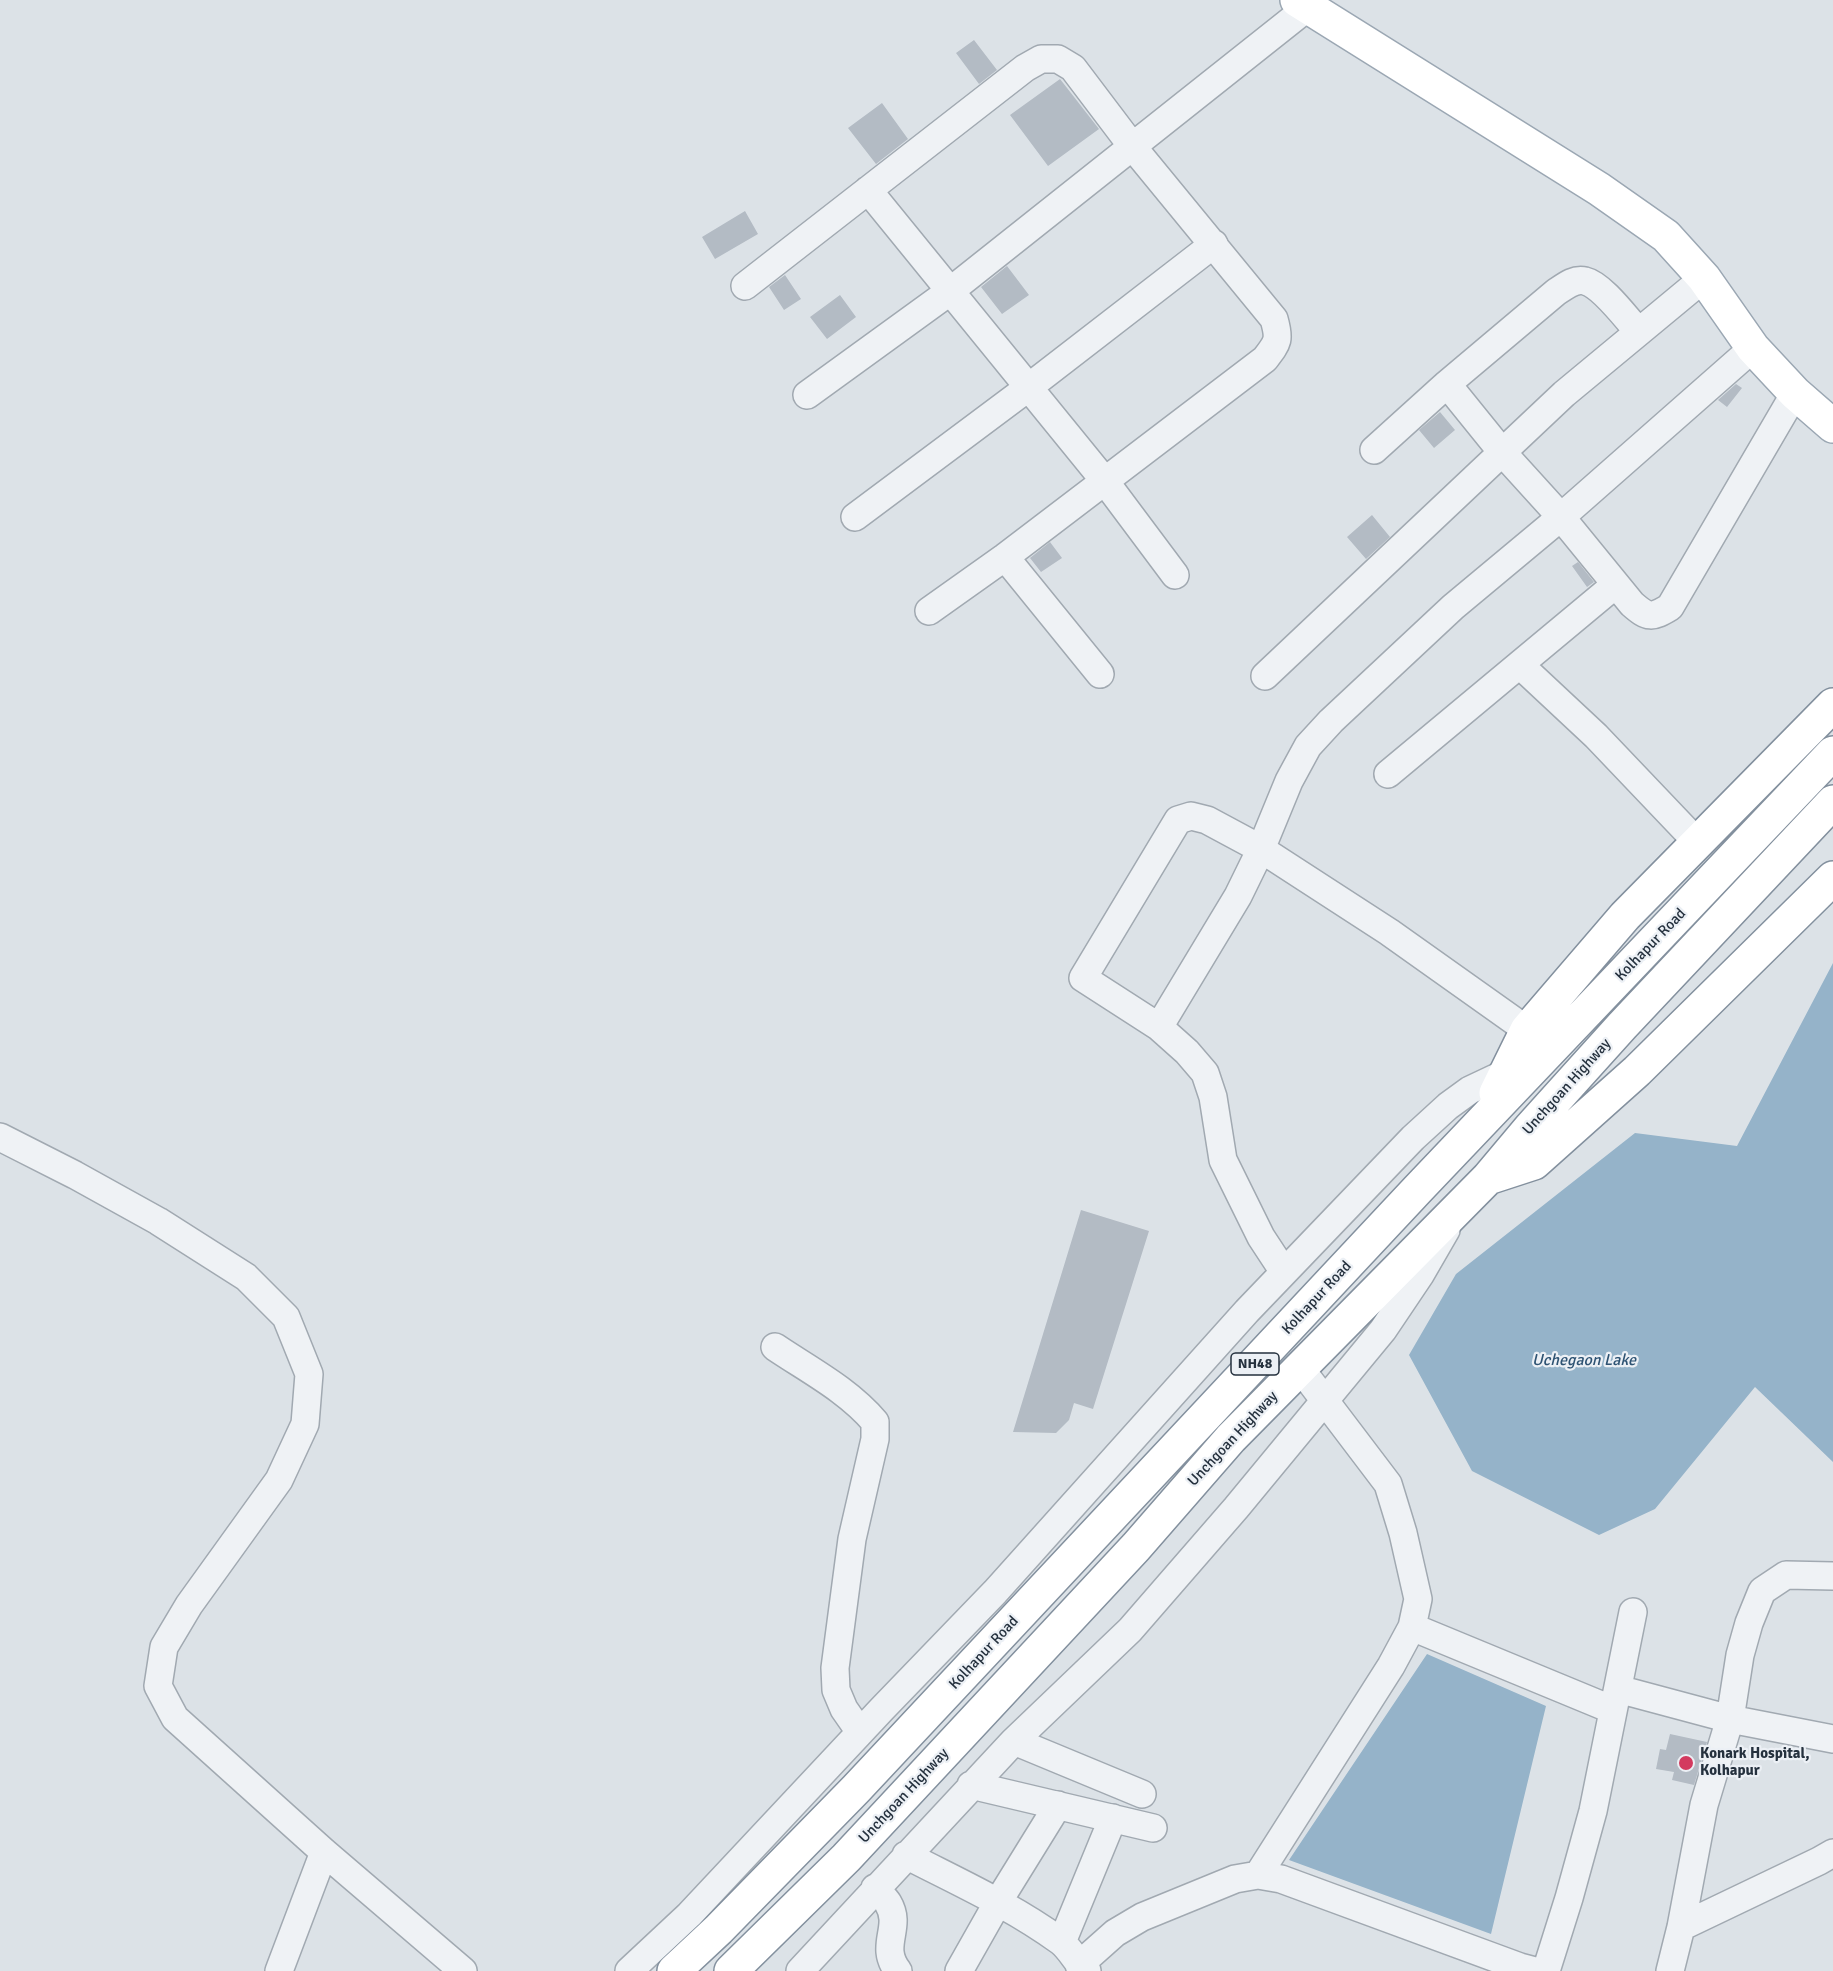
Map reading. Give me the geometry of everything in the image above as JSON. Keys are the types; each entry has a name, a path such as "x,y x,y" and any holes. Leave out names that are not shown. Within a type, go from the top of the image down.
{"main road":[{"path":"1303,4 1599,189 1666,236 1704,278 1753,348 1796,393 1833,426"},
{"path":"1479,1126 1527,1030 1625,916 1833,705"},
{"name":"Kolhapur Road","path":"674,1971 719,1929 856,1789 1833,753"},
{"name":"Unchgoan Highway","path":"731,1971 854,1850 1128,1555 1231,1438 1488,1178 1622,1026 1833,802"},
{"path":"1488,1178 1534,1163 1637,1071 1833,878"}],"street":[{"path":"807,395 949,292 1132,146 1303,4"},
{"path":"745,286 1025,68 1041,59 1058,59 1073,68 1132,146 1274,319 1278,335 1274,348 1265,359 1005,557 929,611"},
{"path":"868,190 1104,480 1175,575"},
{"path":"855,517 1029,387 1214,244"},
{"path":"1265,676 1563,394 1704,278"},
{"path":"1374,450 1447,384 1570,283 1585,281 1599,289 1638,331"},
{"path":"1159,1027 1238,896 1261,849 1289,781 1308,746 1331,721 1453,607 1561,517 1753,348"},
{"path":"1447,384 1616,585 1643,614 1656,615 1670,607 1796,393"},
{"path":"1005,557 1100,674"},
{"path":"1388,774 1616,585"},
{"path":"1520,665 1596,736 1698,843"},
{"path":"1284,1272 1261,1237 1223,1160 1213,1097 1205,1073 1187,1052 1159,1027 1083,978 1178,820 1191,816 1208,820 1261,849 1389,932 1527,1030"},
{"path":"628,1971 689,1915 995,1592 1128,1442 1284,1272 1421,1130 1470,1090 1506,1073"},
{"path":"0,1137 75,1175 167,1227 246,1277 286,1317 309,1374 305,1424 279,1480 189,1605 165,1647 158,1686 175,1718 324,1852 463,1971"},
{"path":"800,1971 971,1785 1130,1630 1236,1508 1383,1330 1420,1275 1459,1208"},
{"path":"775,1347 846,1395 875,1422 875,1439 852,1539 835,1668 836,1690 844,1709 860,1732"},
{"path":"1258,1875 1392,1666 1412,1627 1418,1599 1403,1533 1388,1484 1300,1368"},
{"path":"1670,1971 1682,1927 1704,1805 1730,1719 1740,1655 1749,1623 1762,1591 1786,1575 1833,1576"},
{"path":"906,1855 998,1902 1062,1942 1083,1968 1115,1933 1142,1917 1235,1879 1258,1875 1281,1879 1530,1970 1569,1898 1593,1811 1633,1612"},
{"path":"1412,1627 1616,1700 1833,1739"},
{"path":"1014,1741 1142,1794"},
{"path":"971,1785 1153,1828"},
{"path":"959,1971 998,1902 1058,1805"},
{"path":"1062,1942 1113,1818"},
{"path":"279,1971 324,1852"},
{"path":"1682,1927 1820,1862 1833,1853"},
{"path":"875,1888 888,1903 893,1916 893,1932 889,1946 891,1958 898,1971"}],"water":[{"name":"Uchegaon Lake","path":"1833,963 1833,1462 1755,1387 1655,1509 1599,1535 1472,1471 1409,1355 1456,1274 1635,1133 1737,1146"},
{"path":"1427,1654 1546,1706 1491,1934 1289,1860"}],"building":[{"path":"974,40 997,70 979,84 956,53"},
{"path":"1060,79 1099,129 1048,166 1010,115"},
{"path":"882,103 908,139 876,164 848,128"},
{"path":"745,211 758,234 715,259 702,237"},
{"path":"1007,266 1029,295 1002,314 981,287"},
{"path":"785,275 801,299 784,310 769,287"},
{"path":"840,295 856,317 827,339 810,317"},
{"path":"1736,384 1742,388 1727,407 1718,400"},
{"path":"1440,412 1455,430 1434,448 1419,430"},
{"path":"1372,515 1390,537 1366,559 1347,537"},
{"path":"1050,542 1062,558 1041,572 1030,558"},
{"path":"1578,562 1594,582 1587,587 1572,566"},
{"path":"1081,1210 1149,1231 1093,1409 1074,1403 1069,1420 1056,1433 1013,1432"},
{"path":"1670,1734 1707,1742 1694,1785 1672,1780 1674,1772 1656,1769 1660,1749 1666,1750"}],"place":[{"name":"Konark Hospital, Kolhapur","path":"1686,1763"}]}
